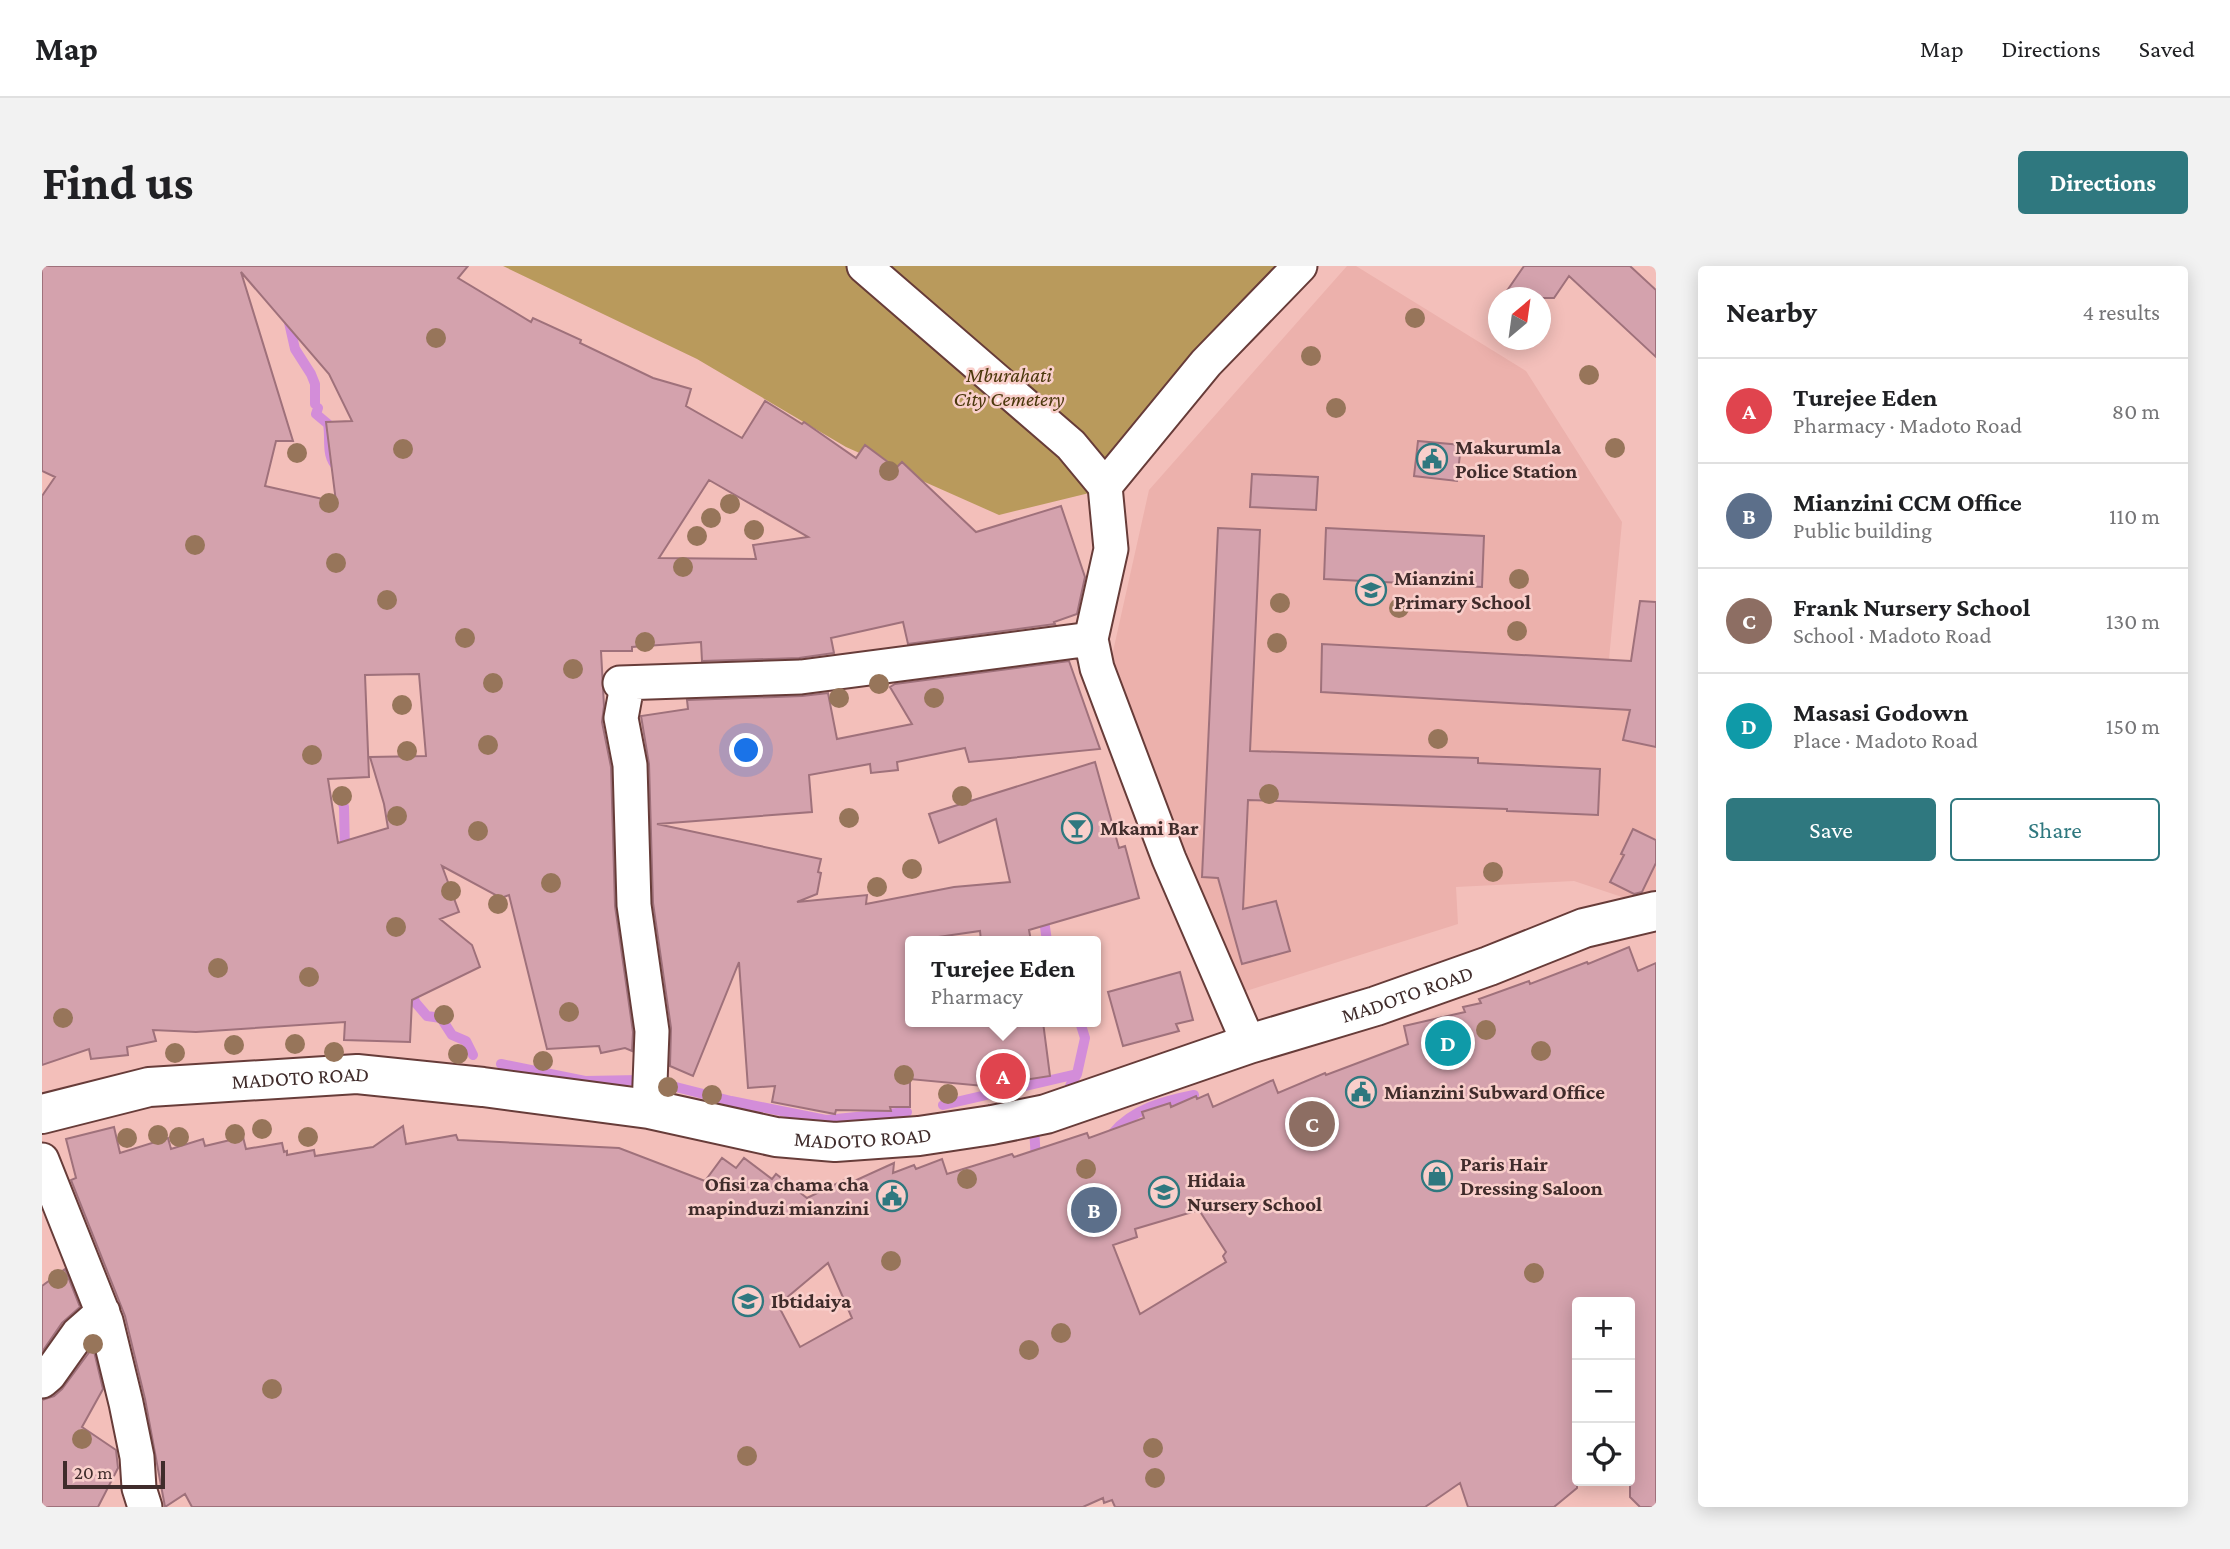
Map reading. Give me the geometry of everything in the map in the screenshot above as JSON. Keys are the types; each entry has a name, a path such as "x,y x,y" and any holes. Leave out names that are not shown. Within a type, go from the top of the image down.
{"main road":[{"name":"MADOTO ROAD","path":"42,1114 149,1087 357,1074 649,1109 776,1137 835,1142 919,1136 1046,1114 1249,1044 1401,997 1584,928 1656,911"}],"street":[{"path":"864,266 1071,445 1105,486 1111,549 1091,639 1097,668 1169,859 1249,1044"},
{"path":"1105,486 1206,363 1300,266"},
{"path":"649,1109 652,1031 634,905 630,765 621,718 626,691 631,685 620,683 801,677 1091,639"},
{"path":"42,1160 103,1312 126,1404 137,1457 139,1488 145,1507"},
{"path":"42,1381 50,1375 78,1334 103,1312"}],"shaded area":[{"name":"Mianzini Primary School","path":"1347,266 1356,266 1488,350 1526,371 1622,522 1609,659 1609,686 1656,698 1656,892 1625,898 1574,881 1456,887 1458,924 1246,991 1226,977 1110,665 1149,490"}],"green space":[{"name":"Mburahati City Cemetery","path":"503,266 1288,266 1118,486 999,515 846,447 697,359"}],"building":[{"path":"42,266 468,266 458,278 531,322 533,318 581,340 580,343 653,378 691,389 686,406 742,438 765,401 802,424 804,422 856,458 865,445 896,468 902,462 976,532 1061,506 1085,577 1077,614 1054,622 1055,624 908,644 903,622 831,638 834,653 799,658 702,661 701,642 632,647 632,651 601,651 604,706 602,722 611,767 615,906 633,1032 632,1051 625,1048 601,1053 599,1046 547,1049 509,895 501,898 442,866 459,912 440,919 472,945 480,967 412,1000 410,1042 344,1040 345,1022 196,1032 153,1030 156,1041 127,1047 128,1055 91,1059 89,1049 42,1065 42,496 55,477 42,471","holes":["241,272 329,374 352,421 326,422 336,502 265,486 276,441 293,441","709,480 808,537 753,545 756,559 659,558","419,674 426,756 370,757 388,828 338,843 328,779 369,777 365,675"]},
{"path":"1524,266 1630,266 1656,290 1656,357 1569,276 1554,298 1551,298 1551,287 1510,287"},
{"path":"1418,441 1461,445 1457,481 1414,476"},
{"path":"1252,474 1318,477 1316,510 1250,507"},
{"path":"1218,528 1260,530 1250,751 1478,758 1478,763 1600,769 1598,815 1248,800 1243,909 1276,901 1290,951 1242,964 1218,878 1202,877"},
{"path":"1326,528 1484,536 1482,587 1324,579"},
{"path":"1640,601 1656,602 1656,747 1623,740 1630,710 1321,692 1322,644 1631,661"},
{"path":"1069,661 1100,749 969,762 965,748 897,762 898,770 871,773 870,764 809,775 812,812 657,824 821,859 817,894 797,902 867,895 866,904 954,887 1010,882 996,819 939,843 929,814 1095,762 1119,848 1125,846 1139,898 1029,930 1030,936 980,936 980,931 945,936 905,936 905,1027 1044,1027 1050,1076 984,1086 910,1079 910,1107 890,1107 891,1111 836,1110 835,1114 772,1102 775,1086 748,1088 739,962 693,1076 670,1066 671,1028 653,903 649,764 641,716 688,709 687,700 828,693 837,739 912,724 890,687 895,684"},
{"path":"1633,829 1656,840 1656,863 1642,892 1634,894 1610,882"},
{"path":"1629,947 1638,971 1656,963 1656,1507 1640,1507 1630,1497 1630,1486 1635,1486 1635,1297 1572,1297 1572,1486 1577,1488 1554,1507 1468,1507 1460,1483 1425,1507 1115,1507 1112,1500 1104,1503 1103,1498 1083,1507 192,1507 185,1494 165,1507 145,1399 125,1316 71,1180 76,1178 66,1139 114,1127 120,1153 168,1138 171,1149 203,1139 205,1146 243,1137 246,1149 282,1143 287,1155 314,1150 315,1156 373,1147 403,1126 406,1144 456,1135 458,1140 619,1148 705,1181 722,1158 736,1168 744,1158 772,1179 776,1174 807,1198 848,1178 850,1183 894,1163 893,1173 914,1165 916,1169 942,1159 947,1174 1012,1154 1014,1157 1087,1133 1089,1138 1144,1118 1142,1112 1170,1103 1171,1107 1196,1096 1197,1099 1208,1094 1213,1107 1273,1080 1278,1093 1325,1073 1326,1075 1408,1044 1404,1026 1465,1012 1463,1007 1481,1003 1479,999 1529,981 1530,984 1587,962 1588,964","holes":["1199,1210 1226,1252 1223,1256 1226,1262 1140,1314 1113,1245 1137,1237 1135,1229","828,1263 852,1318 800,1347 778,1305"]},
{"path":"1180,972 1193,1020 1176,1024 1179,1031 1123,1046 1108,992"},
{"path":"65,1269 80,1307 62,1323 42,1352 42,1286"},
{"path":"93,1347 103,1389 82,1427 116,1450 118,1468 98,1507 42,1507 42,1400 54,1396 62,1389"}],"waterway":[{"path":"288,318 295,349 315,384 315,404"},
{"path":"318,408 316,414 328,424 331,458 338,468"},
{"path":"340,794 344,807 345,852"},
{"path":"1043,913 1046,936"},
{"path":"411,986 415,1002 427,1016 441,1018 452,1035 466,1041 473,1055"},
{"path":"1070,1086 1077,1074 1085,1038 1082,1027"},
{"path":"501,1064 585,1081 640,1080"},
{"path":"943,1105 1077,1074"},
{"path":"664,1084 826,1120 907,1112"},
{"path":"1117,1139 1113,1133 1140,1112 1160,1103 1194,1095"},
{"path":"1034,1126 1036,1162"}],"place":[{"name":"Makurumla Police Station","path":"1432,459"},
{"name":"Mianzini Primary School","path":"1371,590"},
{"name":"Mkami Bar","path":"1077,828"},
{"name":"Masasi Godown","path":"1448,1043"},
{"name":"Turejee Eden","path":"1003,1076"},
{"name":"Mianzini Subward Office","path":"1361,1092"},
{"name":"Frank Nursery School","path":"1312,1124"},
{"name":"Paris Hair Dressing Saloon","path":"1437,1176"},
{"name":"Hidaia Nursery School","path":"1164,1192"},
{"name":"Ofisi za chama cha mapinduzi mianzini","path":"892,1196"},
{"name":"Mianzini CCM Office","path":"1094,1210"},
{"name":"Ibtidaiya","path":"748,1301"}]}
